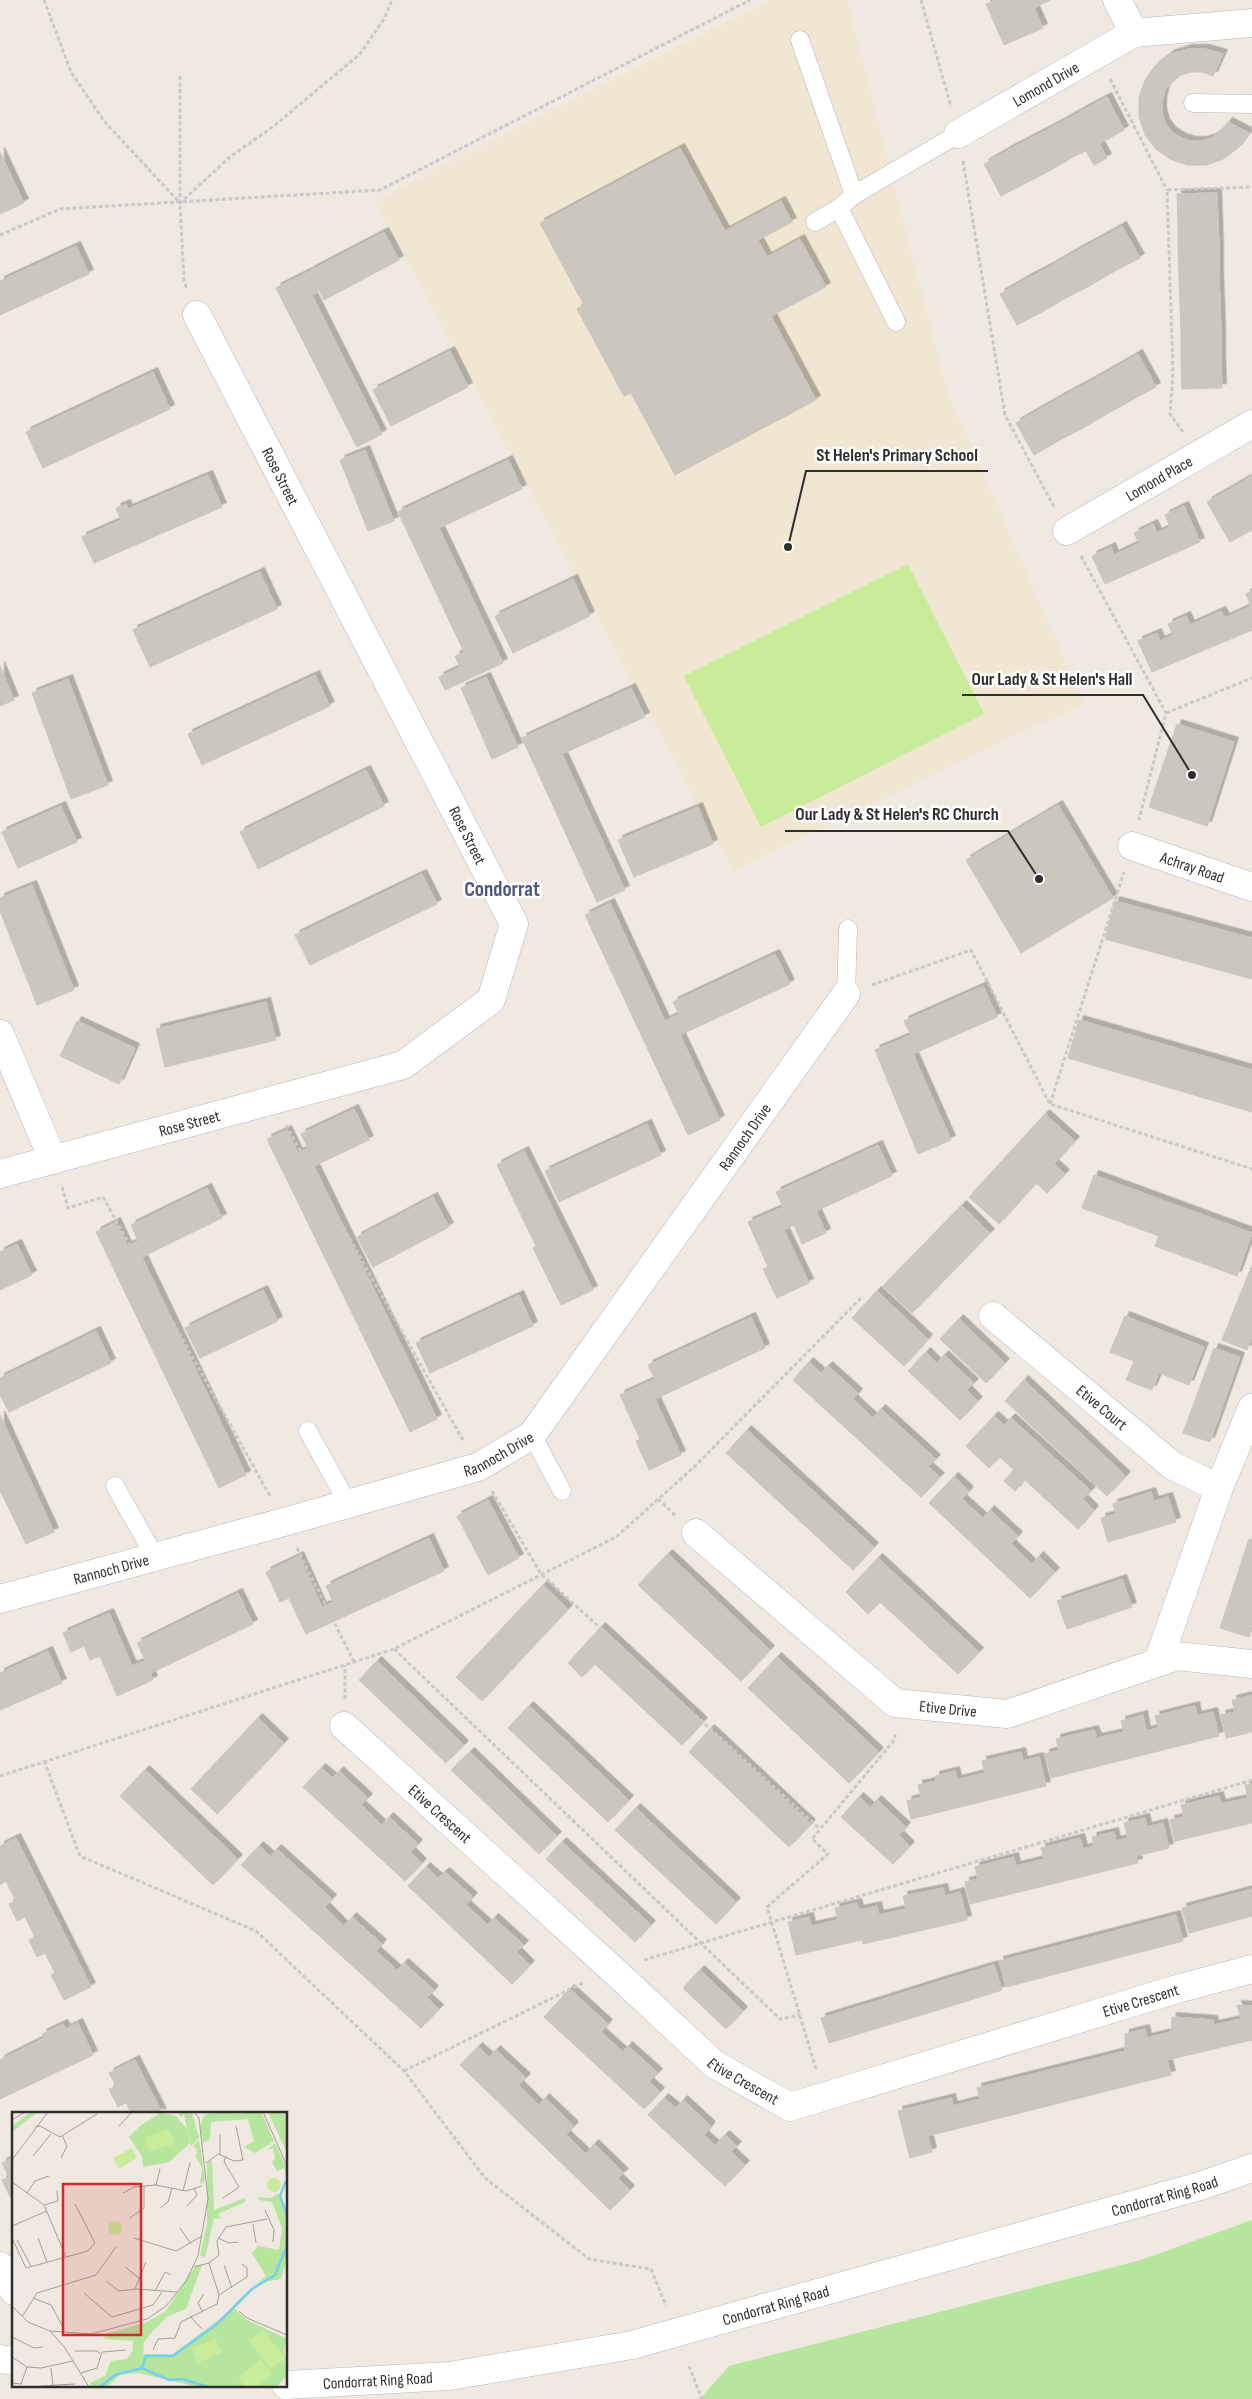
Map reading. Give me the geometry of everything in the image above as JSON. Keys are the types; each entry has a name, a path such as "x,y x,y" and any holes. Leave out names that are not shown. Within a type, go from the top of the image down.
{"street":[{"path":"1117,0 1134,33"},
{"name":"Lomond Drive","path":"958,134 1134,33 1252,23"},
{"name":"Rose Street","path":"0,1174 403,1064 490,1000 514,924 198,315"},
{"name":"Lomond Place","path":"1067,531 1252,424"},
{"name":"Achray Road","path":"1132,846 1252,887"},
{"name":"Rannoch Drive","path":"0,1599 478,1467 532,1435 846,994"},
{"path":"0,1034 53,1160"},
{"name":"Etive Court","path":"993,1316 1174,1466 1219,1488"},
{"path":"1158,1662 1219,1488 1252,1408"},
{"name":"Etive Drive","path":"696,1533 896,1702 1007,1714 1177,1656 1252,1664"},
{"name":"Etive Crescent","path":"344,1726 714,2064 790,2107 1177,1989 1252,1970"},
{"name":"Condorrat Ring Road","path":"288,2385 450,2376 632,2345 1191,2188 1252,2168"},
{"path":"0,2266 12,2287"}],"lane":[{"path":"800,40 854,195"},
{"path":"1193,103 1252,104"},
{"path":"815,222 839,208 854,195 958,134"},
{"path":"839,208 896,322"},
{"path":"846,994 848,929"},
{"path":"308,1431 348,1504"},
{"path":"532,1435 562,1491"},
{"path":"115,1486 155,1557"}],"path":[{"path":"44,0 71,72 76,80 104,121 180,203"},
{"path":"180,203 231,156 274,126 360,54 384,19 392,0"},
{"path":"0,235 60,209 380,190 750,0"},
{"path":"1097,54 1167,190 1173,373 1170,414 1200,454"},
{"path":"180,76 180,203 184,281 198,315"},
{"path":"1167,190 1252,187"},
{"path":"1166,713 1252,678"},
{"path":"846,994 972,950 1050,1104 1252,1169"},
{"path":"272,1100 478,1467 541,1574 820,1829"},
{"path":"53,1160 68,1208 103,1196 284,1522 354,1662"},
{"path":"0,1776 394,1649 616,1537 693,1468 864,1296"},
{"path":"394,1649 780,2019 800,2015"},
{"path":"824,2096 767,1907 828,1854 812,1839 895,1739 896,1702"},
{"path":"44,1762 80,1856 256,1931 404,2071 485,2178 589,2259 651,2269 667,2309"},
{"path":"404,2071 612,1969 702,1944 1252,1780"},
{"path":"689,2366 702,2399"}],"shaded area":[{"path":"771,0 847,0 947,391 1084,703 733,871 375,201"}],"green space":[{"path":"908,564 984,714 761,827 684,676"},
{"path":"1252,2220 1252,2399 700,2399 729,2366 1141,2260"}],"building":[{"path":"996,0 1050,0 1034,8 1043,28 1004,45 986,4"},
{"path":"1188,49 1191,72 1181,75 1171,54"},
{"path":"1188,49 1205,49 1202,72 1191,72"},
{"path":"1205,49 1223,54 1213,76 1202,72"},
{"path":"1171,54 1181,75 1172,82 1155,66"},
{"path":"1155,66 1172,82 1165,90 1145,80"},
{"path":"1145,80 1165,90 1162,102 1139,97"},
{"path":"1107,97 1124,130 1099,144 1081,111"},
{"path":"1139,97 1162,102 1162,112 1139,117"},
{"path":"1081,111 1107,158 1094,165 1086,151 1075,156 1058,124"},
{"path":"1162,112 1165,123 1145,135 1139,117"},
{"path":"1228,122 1249,133 1237,149 1221,131"},
{"path":"1165,123 1172,132 1156,149 1145,135"},
{"path":"1058,124 1075,156 1051,170 1033,137"},
{"path":"1221,131 1237,149 1223,159 1212,138"},
{"path":"1172,132 1182,138 1170,159 1156,149"},
{"path":"1033,137 1051,170 1026,183 1008,150"},
{"path":"1182,138 1191,141 1187,165 1170,159"},
{"path":"1212,138 1223,159 1207,165 1202,141"},
{"path":"1191,141 1202,141 1207,165 1187,165"},
{"path":"680,148 725,231 781,201 792,222 758,240 767,257 800,239 826,287 771,316 816,400 675,475 631,393 624,396 577,309 584,305 540,223"},
{"path":"1008,150 1026,183 1001,196 984,164"},
{"path":"0,152 24,203 0,214"},
{"path":"1217,193 1218,221 1178,222 1177,194"},
{"path":"1218,221 1219,248 1178,249 1178,222"},
{"path":"1122,226 1140,258 1115,271 1097,240"},
{"path":"384,232 399,260 324,300 309,271"},
{"path":"1097,240 1115,271 1091,285 1073,253"},
{"path":"76,246 89,274 0,315 0,281"},
{"path":"1219,248 1219,276 1179,277 1178,249"},
{"path":"1073,253 1091,285 1066,298 1049,267"},
{"path":"1049,267 1066,298 1042,312 1024,280"},
{"path":"308,272 318,292 312,295 382,434 357,447 276,288"},
{"path":"1219,276 1220,304 1180,305 1179,277"},
{"path":"1024,280 1042,312 1017,325 1000,294"},
{"path":"1220,304 1221,332 1181,333 1180,305"},
{"path":"1221,332 1221,360 1181,361 1181,333"},
{"path":"450,351 468,387 391,426 373,390"},
{"path":"1138,354 1156,387 1132,400 1114,368"},
{"path":"1221,360 1222,388 1182,389 1181,361"},
{"path":"1114,368 1132,400 1107,414 1089,382"},
{"path":"153,372 170,409 43,468 26,432"},
{"path":"1089,382 1107,414 1083,428 1065,395"},
{"path":"1065,395 1083,428 1058,441 1040,409"},
{"path":"1040,409 1058,441 1034,455 1016,423"},
{"path":"365,450 394,521 368,531 340,460"},
{"path":"508,460 522,489 439,528 503,663 445,690 439,677 460,667 455,656 464,652 398,512"},
{"path":"208,475 222,507 94,563 82,537 121,520 116,508 126,504 128,509"},
{"path":"1252,476 1252,530 1230,542 1207,502"},
{"path":"1184,506 1200,542 1105,584 1092,556 1111,547 1114,555 1139,543 1134,533 1153,524 1157,533 1170,527 1165,515"},
{"path":"260,572 277,609 150,667 133,630"},
{"path":"573,579 590,616 513,653 495,616"},
{"path":"1252,591 1252,630 1152,672 1138,641 1157,633 1160,641 1173,635 1168,624 1186,616 1190,625 1221,611 1225,618 1251,606 1246,594"},
{"path":"0,666 14,700 0,706"},
{"path":"315,675 330,706 202,765 188,734"},
{"path":"486,677 518,747 492,759 461,688"},
{"path":"68,679 108,785 71,799 32,693"},
{"path":"631,688 645,717 562,754 625,890 597,902 522,738"},
{"path":"1177,724 1234,742 1207,826 1149,807"},
{"path":"366,770 384,806 258,869 240,832"},
{"path":"1058,805 1113,898 1021,953 966,860"},
{"path":"61,806 77,842 18,868 2,832"},
{"path":"698,807 713,844 634,877 618,840"},
{"path":"422,874 437,904 310,965 295,935"},
{"path":"32,885 74,990 37,1005 0,911 0,898"},
{"path":"1115,901 1252,938 1252,979 1105,939"},
{"path":"610,903 665,1021 679,1014 673,1002 775,954 790,984 680,1035 720,1120 688,1135 585,915"},
{"path":"983,986 997,1017 913,1054 951,1140 918,1154 875,1050 911,1035 904,1021"},
{"path":"266,1002 276,1040 165,1067 156,1029"},
{"path":"1079,1020 1252,1070 1252,1112 1068,1058"},
{"path":"77,1021 135,1048 119,1084 60,1056"},
{"path":"354,1109 369,1140 314,1166 437,1419 410,1432 267,1139 287,1130 298,1153 308,1148 301,1134"},
{"path":"1045,1114 1075,1141 1054,1164 1065,1174 1047,1193 1036,1183 999,1224 969,1197"},
{"path":"647,1124 661,1155 559,1202 545,1171"},
{"path":"878,1145 892,1176 816,1211 826,1233 802,1244 794,1225 784,1230 809,1283 777,1298 763,1269 768,1267 748,1222 783,1207 776,1192"},
{"path":"524,1151 593,1290 561,1305 533,1248 536,1246 497,1165"},
{"path":"1094,1175 1252,1233 1237,1276 1155,1246 1159,1236 1082,1208"},
{"path":"207,1188 222,1218 142,1257 246,1475 219,1488 96,1232 116,1222 127,1246 138,1241 131,1225"},
{"path":"433,1197 449,1227 373,1267 357,1237"},
{"path":"962,1205 990,1233 912,1313 883,1286"},
{"path":"17,1244 32,1275 0,1290 0,1252"},
{"path":"1252,1265 1252,1337 1247,1350 1222,1340"},
{"path":"263,1290 278,1321 200,1358 185,1328"},
{"path":"877,1291 928,1339 904,1366 852,1318"},
{"path":"519,1295 533,1326 430,1373 416,1343"},
{"path":"1125,1316 1204,1347 1189,1385 1159,1373 1152,1390 1126,1380 1134,1361 1110,1352"},
{"path":"751,1317 765,1348 655,1399 681,1455 649,1470 636,1441 640,1439 620,1395 655,1379 648,1365"},
{"path":"959,1319 1005,1363 986,1383 940,1339"},
{"path":"96,1331 111,1363 9,1412 0,1395 0,1378"},
{"path":"1214,1348 1240,1357 1210,1442 1183,1433"},
{"path":"926,1352 937,1363 944,1355 974,1383 967,1390 978,1401 960,1420 908,1371"},
{"path":"809,1362 821,1373 828,1366 858,1393 853,1399 873,1418 881,1409 936,1459 928,1467 940,1477 921,1497 793,1380"},
{"path":"1024,1380 1126,1476 1107,1496 1005,1401"},
{"path":"0,1415 54,1532 26,1544 0,1490"},
{"path":"994,1416 1004,1425 1011,1418 1091,1491 1083,1499 1094,1510 1078,1529 1000,1457 989,1468 966,1446"},
{"path":"747,1430 874,1547 853,1570 726,1453"},
{"path":"1014,1470 1024,1480 1015,1491 1004,1481"},
{"path":"954,1477 969,1491 962,1499 983,1518 990,1510 1018,1536 1011,1544 1032,1564 1039,1556 1055,1572 1030,1598 929,1503"},
{"path":"1151,1492 1154,1501 1168,1497 1176,1522 1108,1542 1101,1518 1116,1514 1113,1504"},
{"path":"488,1500 519,1558 488,1575 457,1516"},
{"path":"429,1538 444,1571 306,1634 289,1598 280,1602 266,1572 299,1556 322,1607 333,1602 326,1586"},
{"path":"1249,1539 1252,1540 1252,1626 1249,1637 1220,1628"},
{"path":"668,1554 770,1650 741,1681 638,1585"},
{"path":"878,1558 979,1652 958,1674 880,1602 868,1614 846,1592"},
{"path":"1122,1579 1132,1607 1067,1629 1057,1601"},
{"path":"543,1585 568,1609 482,1701 456,1677"},
{"path":"238,1593 253,1624 151,1673 137,1643"},
{"path":"109,1613 132,1666 145,1661 153,1680 117,1696 100,1656 90,1660 84,1646 71,1652 63,1633"},
{"path":"601,1627 703,1722 682,1745 595,1664 582,1677 568,1663"},
{"path":"48,1651 62,1683 0,1710 0,1673"},
{"path":"777,1657 879,1752 849,1783 748,1688"},
{"path":"377,1661 464,1745 446,1763 359,1680"},
{"path":"1252,1695 1252,1732 1226,1738 1221,1715 1235,1712 1232,1700"},
{"path":"529,1706 629,1800 608,1822 508,1728"},
{"path":"1195,1706 1197,1716 1213,1712 1219,1736 1051,1778 1045,1754 1059,1750 1056,1739 1094,1730 1097,1738 1124,1732 1121,1721 1143,1715 1146,1731 1158,1728 1155,1716"},
{"path":"258,1718 284,1743 217,1814 191,1789"},
{"path":"710,1729 811,1824 789,1847 689,1752"},
{"path":"470,1752 557,1836 539,1854 451,1770"},
{"path":"1021,1752 1023,1761 1039,1757 1046,1786 911,1819 907,1801 921,1797 918,1785 936,1781 935,1776 955,1771 957,1780 985,1773 982,1761"},
{"path":"321,1768 333,1778 339,1771 368,1798 361,1805 382,1825 389,1817 418,1844 411,1852 422,1863 405,1881 303,1787"},
{"path":"145,1770 238,1859 213,1885 120,1796"},
{"path":"1252,1784 1252,1823 1175,1841 1170,1820 1184,1817 1181,1805 1219,1796 1221,1804 1248,1798 1245,1785"},
{"path":"859,1797 870,1807 877,1800 906,1827 899,1835 910,1846 893,1864 841,1817"},
{"path":"636,1808 736,1902 716,1924 615,1830"},
{"path":"1145,1818 1147,1827 1163,1823 1169,1848 1136,1856 1138,1863 970,1904 965,1882 978,1879 975,1867 1014,1857 1016,1866 1044,1859 1041,1848 1080,1838 1083,1849 1094,1846 1092,1837 1114,1832 1116,1841 1128,1838 1124,1823"},
{"path":"16,1838 91,1987 64,2000 51,1975 55,1973 45,1953 37,1957 29,1940 35,1937 25,1917 17,1921 9,1904 16,1901 6,1881 0,1885 0,1846"},
{"path":"562,1842 651,1925 635,1942 546,1859"},
{"path":"259,1846 270,1856 277,1849 332,1899 325,1907 344,1926 352,1917 382,1944 376,1951 397,1970 404,1963 434,1990 427,1998 439,2009 421,2028 241,1865"},
{"path":"426,1867 438,1878 445,1872 473,1897 466,1905 488,1925 494,1918 524,1945 517,1952 530,1965 512,1984 408,1886"},
{"path":"943,1888 945,1896 960,1892 967,1920 863,1944 862,1940 796,1955 788,1922 809,1917 811,1926 838,1920 835,1908 857,1903 859,1910 877,1906 879,1915 906,1909 903,1896"},
{"path":"1252,1889 1252,1916 1189,1933 1182,1908"},
{"path":"1176,1915 1183,1941 1006,1987 999,1961"},
{"path":"994,1965 1002,1990 945,2008 937,1982"},
{"path":"700,1970 743,2011 726,2029 683,1988"},
{"path":"937,1982 945,2008 888,2025 880,2000"},
{"path":"570,1989 608,2024 601,2032 623,2052 628,2046 658,2073 649,2082 660,2092 644,2109 544,2017"},
{"path":"880,2000 888,2025 829,2043 821,2018"},
{"path":"1237,2005 1252,2006 1252,2040 1167,2060 1171,2075 928,2136 932,2152 910,2158 898,2111 951,2098 953,2106 980,2099 977,2088 1125,2051 1125,2034 1145,2029 1147,2038 1171,2032 1172,2017 1213,2020 1214,2025 1241,2019"},
{"path":"78,2023 93,2055 0,2099 0,2060 44,2038 42,2034 63,2024 66,2029"},
{"path":"478,2047 489,2057 496,2050 526,2078 519,2085 539,2105 545,2098 574,2126 566,2135 586,2154 594,2144 624,2173 618,2178 630,2190 610,2210 460,2065"},
{"path":"135,2060 161,2112 130,2112 126,2103 118,2107 109,2089 116,2086 109,2073"},
{"path":"664,2098 676,2108 683,2100 711,2126 704,2135 715,2145 725,2135 737,2146 731,2152 745,2165 725,2186 648,2115"},
{"path":"12,2158 12,2196 10,2197 2,2180 9,2177 2,2163"}],"place":[{"name":"St Helen's Primary School","path":"788,547"},
{"name":"Our Lady & St Helen's Hall","path":"1192,775"},
{"name":"Our Lady & St Helen's RC Church","path":"1039,879"}],"district":[{"name":"Condorrat","path":"502,889"}]}
